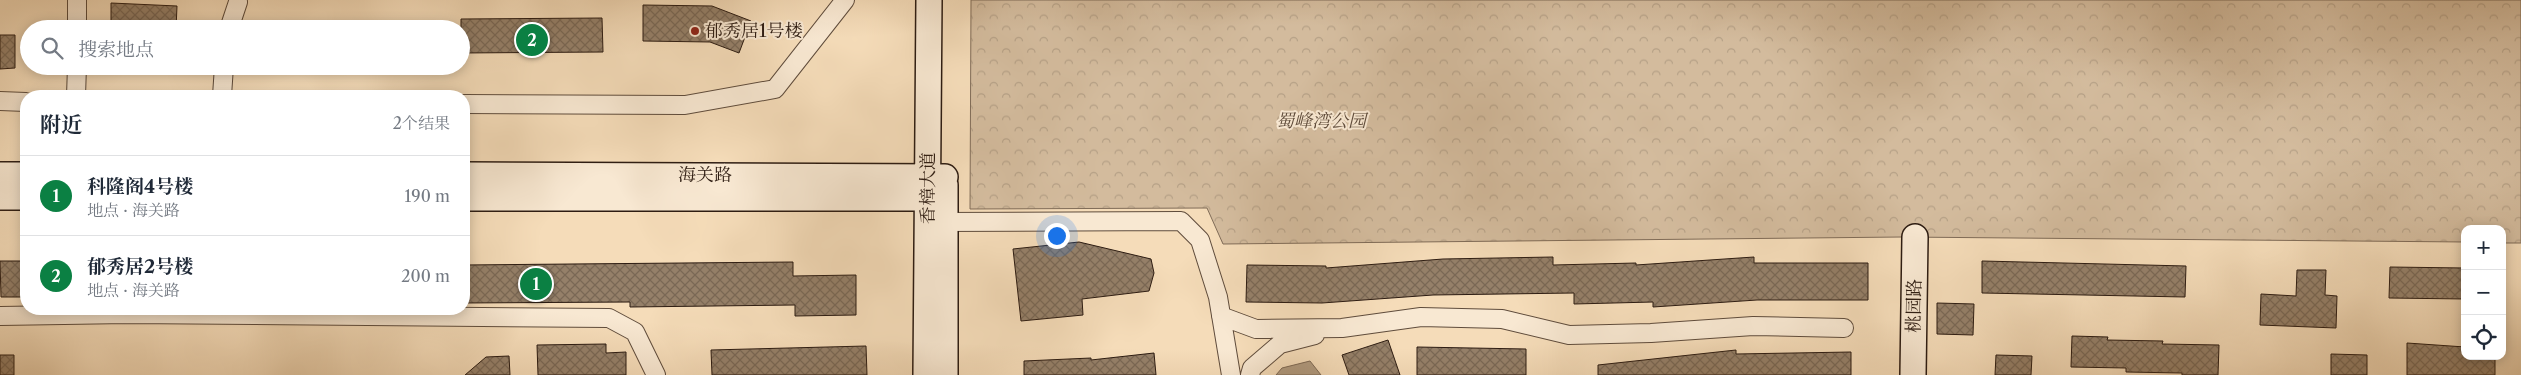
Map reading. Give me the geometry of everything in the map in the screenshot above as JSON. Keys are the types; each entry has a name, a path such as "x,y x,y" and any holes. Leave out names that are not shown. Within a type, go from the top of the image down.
{"main road":[{"name":"香樟大道","path":"929,0 945,375"},
{"name":"香樟大道","path":"926,375 946,0"},
{"path":"0,175 20,175"},
{"name":"海关路","path":"470,175 936,199"},
{"path":"0,197 20,197"},
{"name":"海关路","path":"470,198 936,199"},
{"name":"桃园路","path":"1913,375 1915,237"}],"street":[{"path":"77,0 77,20"},
{"path":"470,104 685,105 775,89 845,0"},
{"path":"231,20 234,1"},
{"path":"76,90 77,75"},
{"path":"222,90 223,75"},
{"path":"0,102 20,102"},
{"path":"936,199 1181,221 1200,240 1218,297 1231,375"},
{"path":"0,316 25,315"},
{"path":"403,315 610,318 635,332 656,375"},
{"path":"1221,316 1256,329 1342,328"},
{"path":"1250,375 1252,368 1280,344 1342,328 1421,317 1502,319 1569,335 1651,333 1753,326 1844,328"}],"green space":[{"name":"蜀峰湾公园","path":"971,0 2521,0 2521,243 2506,243 2506,225 2461,225 2461,242 1902,237 1223,244 1207,208 970,209"}],"shaded area":[{"path":"1310,361 1321,375 1276,375 1282,368"}],"building":[{"path":"111,3 177,6 176,20 111,20"},
{"name":"郁秀居1号楼","path":"643,5 712,6 751,21 739,53 710,42 643,41"},
{"path":"602,18 603,52 470,53 470,20 461,19"},
{"path":"0,35 15,35 15,68 0,69"},
{"path":"1079,242 1151,259 1154,273 1149,291 1082,299 1083,315 1021,321 1013,249"},
{"path":"1553,257 1553,265 1636,263 1636,265 1754,257 1754,263 1868,263 1868,300 1757,300 1653,307 1653,302 1574,304 1574,293 1433,295 1322,303 1246,302 1247,265 1326,266 1326,268 1443,259"},
{"path":"0,261 20,261 20,297 1,297"},
{"path":"1982,261 2186,266 2185,297 1982,293"},
{"path":"793,262 793,276 856,275 856,315 795,316 795,305 630,307 630,302 470,303 470,265"},
{"path":"2390,267 2461,268 2461,299 2389,298"},
{"path":"2297,270 2326,270 2325,295 2337,296 2336,328 2260,325 2261,294 2296,296"},
{"path":"1937,303 1974,304 1973,335 1937,334"},
{"path":"2072,336 2108,337 2107,340 2163,341 2162,344 2219,345 2218,375 2126,372 2126,368 2071,367"},
{"path":"1388,340 1400,375 1349,375 1342,355"},
{"path":"2407,343 2461,347 2461,360 2495,360 2495,375 2407,375"},
{"path":"606,344 606,353 626,352 626,375 538,375 537,345"},
{"path":"866,346 867,375 712,375 711,350"},
{"path":"1417,347 1526,349 1526,375 1417,375"},
{"path":"1736,350 1736,354 1851,352 1851,375 1598,375 1598,365"},
{"path":"1154,353 1156,375 1024,375 1024,361 1091,358 1091,360"},
{"path":"2331,354 2367,355 2367,375 2331,375"},
{"path":"0,355 14,355 14,375 0,375"},
{"path":"1996,355 2032,356 2031,375 1995,375"},
{"path":"509,356 510,375 465,375 486,357"}],"place":[{"name":"郁秀居1号楼","path":"695,31"},
{"name":"郁秀居2号楼","path":"532,40"},
{"name":"科隆阁4号楼","path":"536,284"}]}
